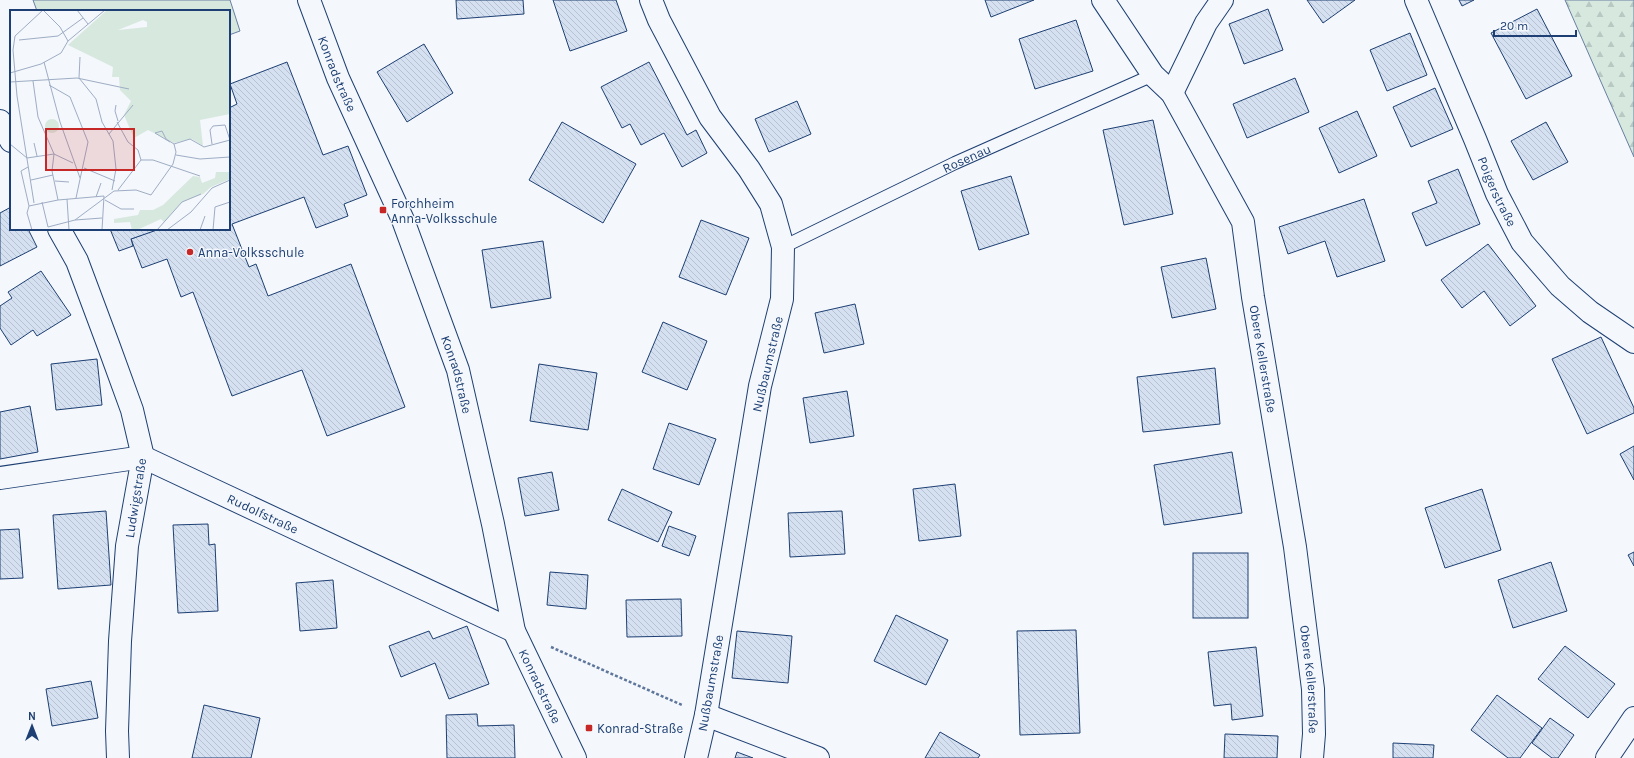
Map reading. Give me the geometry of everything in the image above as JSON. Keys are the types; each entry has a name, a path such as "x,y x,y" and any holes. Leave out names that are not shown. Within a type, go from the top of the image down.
{"street":[{"name":"Konradstraße","path":"309,0 338,78 403,220 458,370 514,631 575,758"},
{"name":"Nußbaumstraße","path":"651,0 710,117 749,169 771,204 783,247 782,299 760,386 706,716 696,758"},
{"name":"Obere Kellerstraße","path":"1103,0 1153,75 1172,94 1243,222 1253,297 1295,547 1313,689 1314,734 1312,758"},
{"path":"1172,94 1206,23 1222,0"},
{"name":"Poigerstraße","path":"1416,0 1497,194 1522,242 1560,286 1590,312 1634,342"},
{"path":"0,121 10,139"},
{"name":"Ludwigstraße","path":"60,230 77,261 108,344 132,410 143,457 127,546 120,642 117,730 118,758"},
{"name":"Rudolfstraße","path":"143,457 514,631"},
{"path":"0,478 143,457"},
{"path":"706,716 818,758"},
{"path":"1607,758 1634,718"}],"lane":[{"name":"Rosenau","path":"783,247 955,163 1153,75"}],"path":[{"path":"549,647 706,716"}],"green space":[{"path":"33,0 230,0 240,31 230,35 230,10 37,10"},
{"path":"1565,0 1634,0 1634,157"}],"building":[{"path":"456,0 523,0 524,14 457,19"},
{"path":"553,0 616,0 627,31 570,51"},
{"path":"985,0 1034,0 991,17"},
{"path":"1307,0 1355,0 1323,23"},
{"path":"1459,0 1474,0 1462,6"},
{"path":"1268,9 1283,50 1244,64 1229,24"},
{"path":"1537,9 1572,76 1526,99 1491,33"},
{"path":"1076,20 1093,71 1035,89 1019,39"},
{"path":"1410,33 1427,75 1387,91 1370,50"},
{"path":"424,44 453,93 407,122 377,72"},
{"name":"Anna-Volksschule","path":"287,62 323,155 348,146 367,195 344,204 348,216 316,228 304,197 232,224 249,267 256,264 268,296 351,264 405,407 327,436 302,370 232,396 193,292 181,297 167,259 142,268 131,239 154,230 230,230 230,108 237,104 230,84"},
{"path":"649,62 687,135 696,130 707,153 682,167 664,133 641,145 630,124 622,128 601,87"},
{"path":"1295,78 1309,112 1247,138 1233,104"},
{"path":"1435,88 1453,129 1411,147 1393,107"},
{"path":"797,101 811,134 769,152 755,119"},
{"path":"1357,111 1377,156 1339,173 1319,128"},
{"path":"1153,120 1173,214 1124,225 1103,130"},
{"path":"562,122 636,164 603,223 529,180"},
{"path":"1546,122 1568,162 1533,180 1511,141"},
{"path":"1458,169 1480,224 1426,246 1412,213 1437,203 1428,181"},
{"path":"1011,176 1029,234 979,250 961,191"},
{"path":"1364,199 1385,261 1337,277 1325,241 1288,254 1279,227"},
{"path":"10,208 10,230 28,230 37,247 0,266 0,213"},
{"path":"701,220 749,238 726,295 679,277"},
{"path":"110,230 157,230 131,239 133,246 119,251"},
{"path":"543,241 551,298 491,308 482,250"},
{"path":"1488,244 1536,306 1510,326 1484,291 1462,308 1441,280"},
{"path":"1206,258 1216,309 1172,318 1161,267"},
{"path":"41,271 71,315 37,336 33,330 11,345 0,328 0,306 12,298 8,292"},
{"path":"855,304 864,344 824,353 815,313"},
{"path":"663,322 707,341 687,390 642,372"},
{"path":"1601,337 1634,408 1634,413 1587,434 1552,359"},
{"path":"97,359 102,405 56,410 51,364"},
{"path":"539,364 597,373 588,430 530,421"},
{"path":"1215,368 1220,424 1143,432 1137,377"},
{"path":"847,391 854,436 810,443 803,398"},
{"path":"30,406 38,452 0,459 0,412"},
{"path":"669,423 716,439 699,485 653,469"},
{"path":"1634,446 1634,480 1620,454"},
{"path":"1232,452 1242,513 1164,525 1154,465"},
{"path":"552,472 559,510 525,516 518,478"},
{"path":"955,484 961,536 919,541 913,489"},
{"path":"622,489 672,512 658,542 608,520"},
{"path":"1482,489 1501,550 1445,568 1425,508"},
{"path":"106,511 111,585 58,589 53,515"},
{"path":"842,511 845,554 790,557 788,513"},
{"path":"208,524 209,545 215,544 218,611 178,613 173,525"},
{"path":"669,526 696,536 689,556 662,546"},
{"path":"19,529 23,578 0,579 0,530"},
{"path":"1634,552 1634,566 1628,555"},
{"path":"1193,553 1248,553 1248,618 1193,618"},
{"path":"1551,562 1567,611 1513,628 1498,580"},
{"path":"550,572 588,575 586,609 547,605"},
{"path":"333,580 337,628 300,631 296,583"},
{"path":"681,599 682,636 627,637 626,600"},
{"path":"896,615 948,640 926,685 874,661"},
{"path":"467,626 489,684 449,699 435,663 401,677 389,646 429,631 433,639"},
{"path":"1076,630 1080,733 1020,735 1017,631"},
{"path":"737,631 792,636 788,683 732,678"},
{"path":"1565,646 1615,684 1588,718 1538,679"},
{"path":"1256,647 1263,716 1232,720 1231,704 1214,706 1208,652"},
{"path":"91,681 98,718 52,726 46,689"},
{"path":"1497,695 1542,728 1520,758 1508,758 1471,730"},
{"path":"204,705 260,718 251,758 192,758"},
{"path":"477,714 478,726 514,725 515,758 447,758 446,715"},
{"path":"1550,718 1574,735 1558,758 1552,758 1532,743"},
{"path":"940,732 980,755 978,758 925,758"},
{"path":"1225,734 1278,736 1277,758 1224,758"},
{"path":"1393,743 1434,745 1433,758 1393,758"},
{"path":"737,752 753,758 735,758"}],"place":[{"name":"Forchheim Anna-Volksschule","path":"383,210"},
{"name":"Anna-Volksschule","path":"190,252"},
{"name":"Konrad-Straße","path":"589,728"}]}
